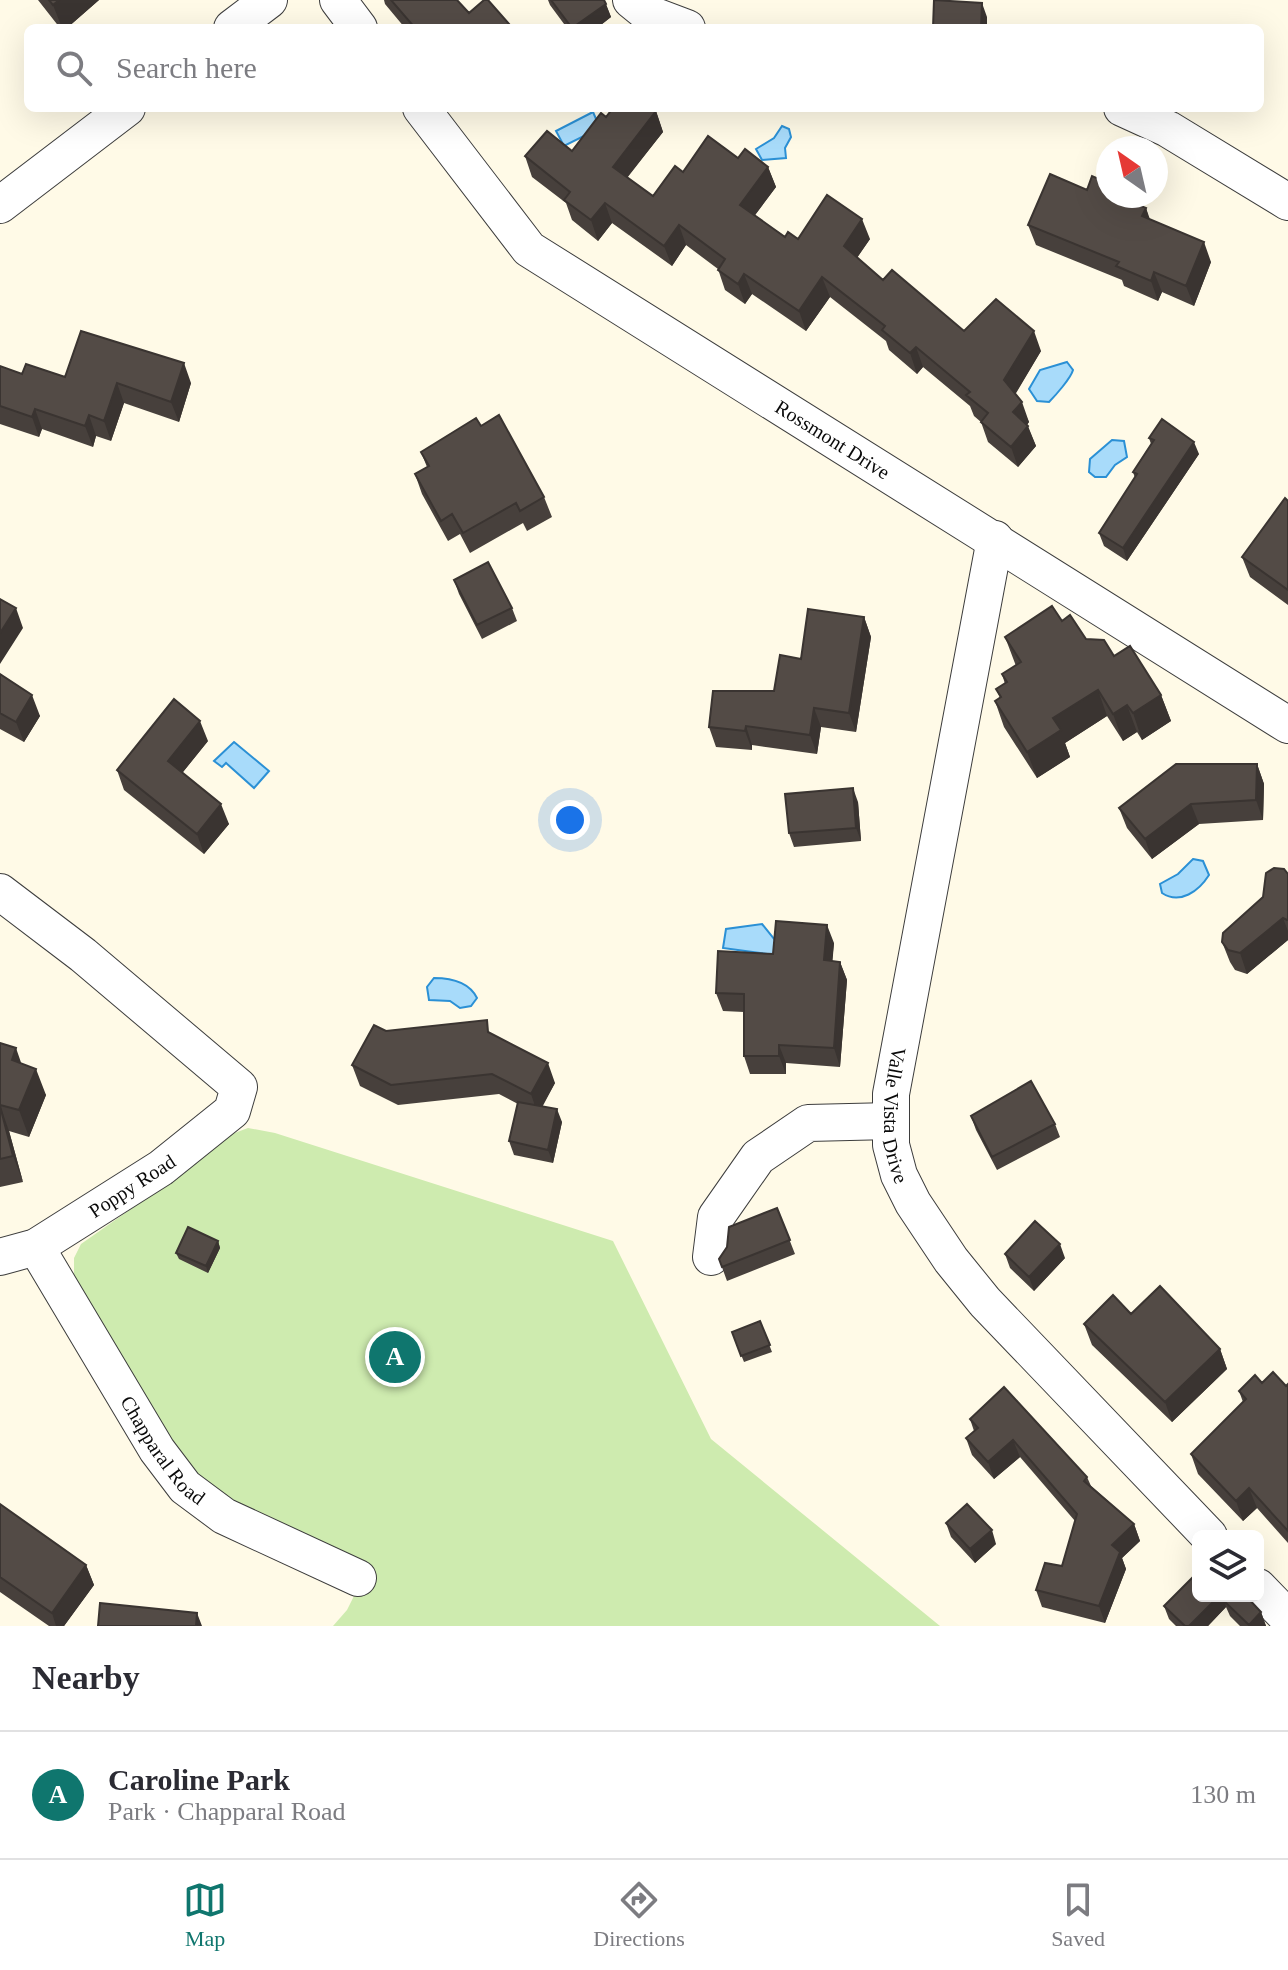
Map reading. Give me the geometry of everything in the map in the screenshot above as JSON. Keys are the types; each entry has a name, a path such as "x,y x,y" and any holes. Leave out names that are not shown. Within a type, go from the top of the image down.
{"street":[{"path":"237,24 269,0"},
{"path":"338,0 356,24"},
{"path":"631,0 647,13 676,24"},
{"path":"0,205 122,112"},
{"name":"Rossmont Drive","path":"424,112 529,249 1288,725"},
{"path":"1131,112 1168,129 1288,202"},
{"name":"Valle Vista Drive","path":"995,539 891,1094 891,1145 899,1175 913,1203 951,1260 985,1302 1203,1530"},
{"name":"Poppy Road","path":"0,892 83,955 239,1087 232,1111 210,1132 161,1168 36,1247 0,1257"},
{"path":"711,1257 716,1217 758,1157 808,1123 891,1121"},
{"name":"Chapparal Road","path":"36,1247 157,1450 185,1487 224,1516 358,1578"},
{"path":"1264,1593 1288,1618"}],"green space":[{"path":"248,1128 275,1133 613,1241 711,1439 940,1626 333,1626 347,1610 369,1566 224,1500 188,1467 166,1438 74,1275 74,1258 81,1244 158,1190 221,1138"}],"water":[{"path":"593,112 600,128 564,146 556,131"},
{"path":"782,126 789,129 791,137 785,148 786,158 762,160 756,149 774,138"},
{"path":"1067,362 1073,370 1066,382 1049,402 1037,401 1029,389 1040,370"},
{"path":"1112,440 1124,441 1127,457 1115,465 1106,477 1095,477 1089,472 1090,459"},
{"path":"234,742 269,771 254,788 226,763 222,767 214,761"},
{"path":"1193,859 1203,861 1209,875 1200,886 1182,897 1162,893 1160,884 1178,874"},
{"path":"762,924 775,940 774,955 723,948 726,929"},
{"path":"434,978 458,982 469,988 477,998 471,1006 460,1008 450,1001 429,1000 427,987"}],"building":[{"path":"391,0 457,0 469,13 488,0 509,24 412,24"},
{"path":"551,0 604,0 606,4 578,24 569,24"},
{"path":"934,0 982,3 981,24 933,24"},
{"path":"610,112 655,112 613,167 653,196 675,166 683,172 708,136 738,158 745,149 768,167 740,205 785,237 788,232 798,239 827,195 862,219 844,246 883,280 892,270 964,331 996,299 1034,331 1004,380 1022,402 1013,412 1028,426 1011,447 981,422 988,413 966,395 970,392 916,347 910,353 882,330 885,326 822,277 799,311 744,274 738,284 718,270 725,259 679,225 664,246 605,203 591,220 564,200 570,192 525,156 547,131 572,151 601,113 606,117"},
{"path":"1050,174 1087,190 1092,176 1096,178 1096,208 1146,208 1142,216 1204,242 1186,286 1154,272 1151,281 1116,266 1119,262 1028,225"},
{"path":"81,331 184,363 171,402 117,383 104,421 89,415 85,426 35,409 32,417 0,406 0,366 22,374 26,364 65,377"},
{"path":"499,415 544,497 520,511 516,503 463,533 452,514 441,521 415,474 429,466 421,452 476,418 481,426"},
{"path":"1162,419 1194,442 1123,548 1099,533 1137,474 1133,472 1154,440 1149,438"},
{"path":"1285,498 1288,501 1288,590 1242,557"},
{"path":"488,562 512,608 477,625 454,580"},
{"path":"0,599 16,608 0,633"},
{"path":"1052,606 1062,621 1070,615 1086,639 1104,640 1114,656 1130,646 1161,695 1133,713 1127,705 1113,714 1098,690 1053,718 1061,730 1027,752 995,701 1001,697 996,689 1007,682 1002,674 1021,662 1005,637"},
{"path":"808,609 864,617 849,713 814,708 810,735 746,726 745,731 709,727 713,691 774,691 780,655 801,659"},
{"path":"0,674 32,695 16,722 0,713"},
{"path":"174,699 200,721 168,761 221,804 197,834 117,770"},
{"path":"1176,764 1257,764 1256,800 1191,804 1145,839 1119,808"},
{"path":"853,788 856,828 789,833 785,794"},
{"path":"1274,868 1284,869 1288,874 1288,920 1283,918 1240,953 1228,950 1222,942 1223,933 1263,897 1266,873"},
{"path":"776,921 827,925 824,960 840,962 834,1048 779,1045 779,1056 744,1056 744,994 716,993 718,951 773,954"},
{"path":"487,1020 488,1032 548,1063 531,1094 492,1074 391,1085 352,1065 374,1025 386,1031"},
{"path":"0,1043 16,1048 12,1060 36,1069 19,1110 0,1105"},
{"path":"1031,1081 1055,1124 992,1157 971,1116"},
{"path":"518,1102 557,1109 548,1150 509,1141"},
{"path":"0,1106 13,1156 0,1159"},
{"path":"777,1208 790,1240 722,1267 719,1259 727,1247 729,1227"},
{"path":"1035,1221 1060,1244 1029,1277 1005,1254"},
{"path":"188,1227 218,1241 206,1266 176,1253"},
{"path":"1160,1286 1220,1349 1165,1402 1084,1324 1113,1295 1131,1314"},
{"path":"760,1321 770,1345 741,1356 732,1332"},
{"path":"1273,1372 1286,1386 1288,1384 1288,1531 1249,1488 1236,1501 1191,1454 1246,1399 1239,1391 1255,1375 1262,1383"},
{"path":"1004,1387 1087,1477 1084,1481 1134,1524 1112,1545 1120,1552 1099,1606 1036,1590 1045,1563 1062,1566 1077,1514 1013,1440 988,1462 966,1438 978,1428 970,1419"},
{"path":"0,1504 86,1565 52,1613 0,1577"},
{"path":"967,1504 992,1530 970,1549 946,1523"},
{"path":"1192,1578 1192,1602 1213,1602 1189,1626 1185,1626 1164,1606"},
{"path":"1225,1602 1252,1602 1261,1612 1249,1625"},
{"path":"100,1603 197,1613 196,1626 98,1626"}],"place":[{"name":"Caroline Park","path":"395,1357"}]}
